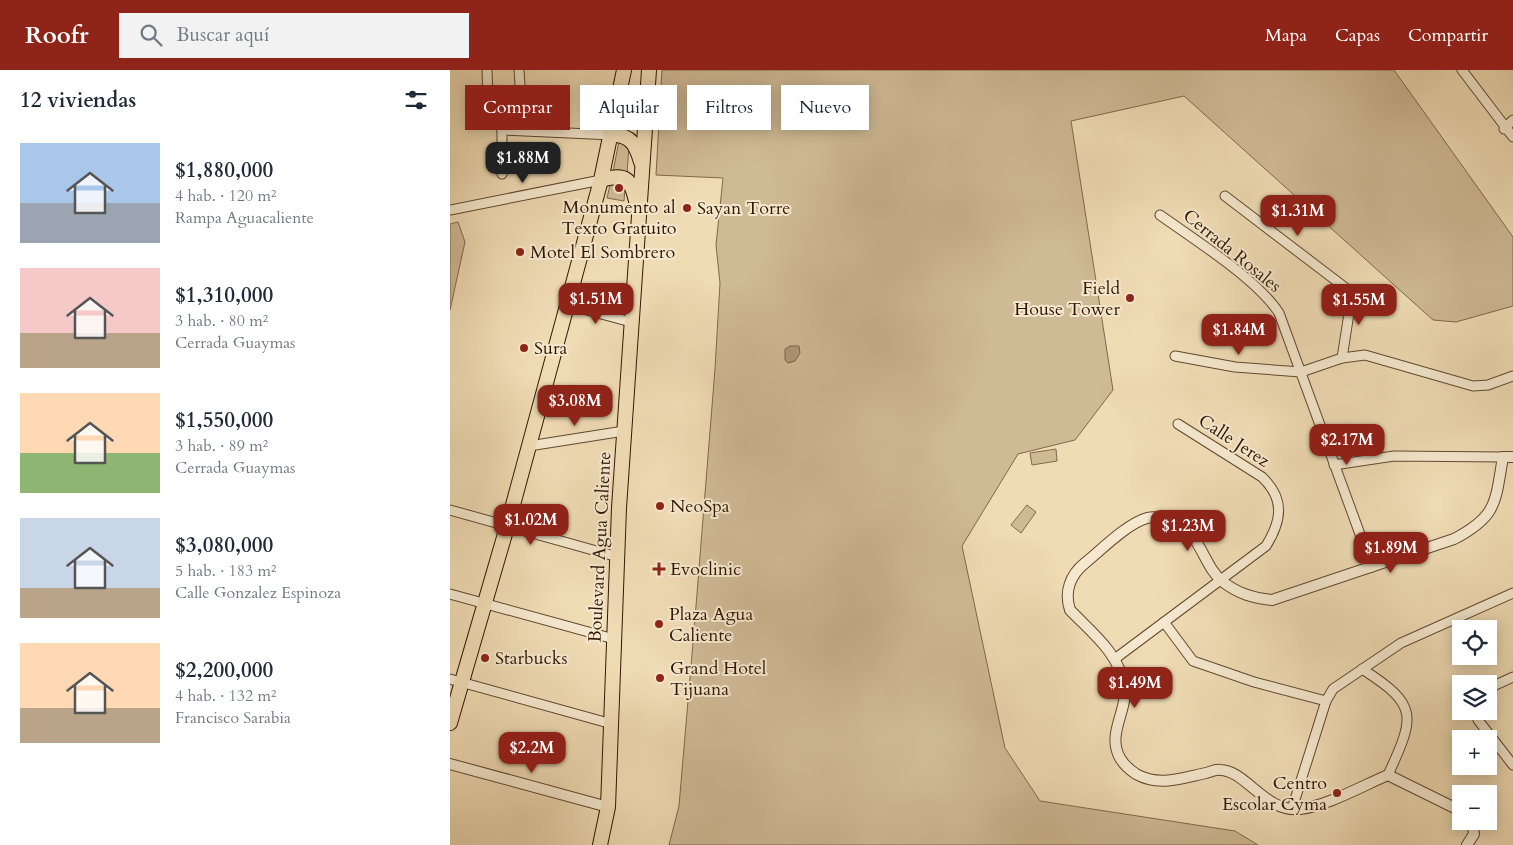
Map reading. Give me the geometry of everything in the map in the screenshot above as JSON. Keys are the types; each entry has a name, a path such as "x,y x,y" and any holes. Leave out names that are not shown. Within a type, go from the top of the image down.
{"main road":[{"path":"450,723 455,681 484,603 507,527 568,305 612,135 624,70"},
{"name":"Boulevard Agua Caliente","path":"600,845 608,807 624,431 649,70"},
{"path":"612,135 628,137 633,142 643,169"},
{"path":"601,180 624,177 634,191 639,213"}],"street":[{"path":"487,70 487,85"},
{"path":"520,70 521,85"},
{"path":"1462,70 1504,128 1513,137"},
{"path":"1504,128 1513,120"},
{"path":"502,130 502,174"},
{"path":"523,130 612,135"},
{"path":"450,210 601,180"},
{"path":"1225,196 1347,289 1350,307 1342,358"},
{"name":"Cerrada Rosales","path":"1160,215 1219,258 1272,303 1285,324 1372,567"},
{"path":"568,305 631,322"},
{"path":"1175,356 1235,367 1301,372 1356,355 1377,357 1473,386 1488,385 1513,376"},
{"name":"Calle Jerez","path":"1116,658 1222,581 1266,546 1278,521 1280,508 1277,495 1262,477 1178,424"},
{"path":"530,446 624,431"},
{"path":"1334,465 1394,456 1508,457 1494,503 1488,516 1476,528 1454,539 1272,600 1247,597 1222,581 1189,531 1181,523 1159,517 1147,518 1131,527 1083,565 1067,587 1067,600 1070,610 1116,658 1124,684 1125,697 1116,730 1115,744 1121,760 1128,769 1154,782 1168,782 1221,769 1232,774 1266,799 1283,808 1292,809 1319,804 1388,775 1406,731 1405,710 1401,699 1389,686 1362,669"},
{"path":"450,510 618,557"},
{"path":"1292,809 1326,701 1333,690 1401,643 1513,593"},
{"path":"450,594 614,640"},
{"path":"1164,622 1193,661 1246,680 1326,701"},
{"path":"1497,684 1513,677"},
{"path":"455,681 612,724"},
{"path":"1478,720 1513,766"},
{"path":"450,764 608,807"},
{"path":"1388,775 1452,807"},
{"path":"1468,845 1474,834 1473,830"}],"shaded area":[{"path":"662,70 1394,70 1513,237 1513,306 1456,322 1433,320 1184,96 1071,121 1113,390 1075,440 1018,454 962,546 1005,748 1040,801 1235,831 1258,845 669,845 679,806 694,631 715,369 720,283 716,245 723,178 656,175 659,130 677,130 677,85 661,85"},
{"path":"619,141 629,145 627,174 613,172"},
{"path":"617,181 625,188 624,201 607,198 610,185"},
{"path":"458,222 465,242 450,310 450,224"},
{"path":"790,346 799,346 800,353 795,361 788,363 785,360 785,349"},
{"path":"1056,449 1057,461 1032,465 1030,453"},
{"path":"1027,505 1036,512 1021,533 1011,525"}],"place":[{"name":"Monumento al Texto Gratuito","path":"619,188"},
{"name":"Sayan Torre","path":"687,208"},
{"name":"Motel El Sombrero","path":"520,252"},
{"name":"Field House Tower","path":"1130,298"},
{"name":"Sura","path":"524,348"},
{"name":"NeoSpa","path":"660,506"},
{"name":"Evoclinic","path":"659,569"},
{"name":"Plaza Agua Caliente","path":"659,624"},
{"name":"Starbucks","path":"485,658"},
{"name":"Grand Hotel Tijuana","path":"660,678"},
{"name":"Centro Escolar Cyma","path":"1337,793"}]}
